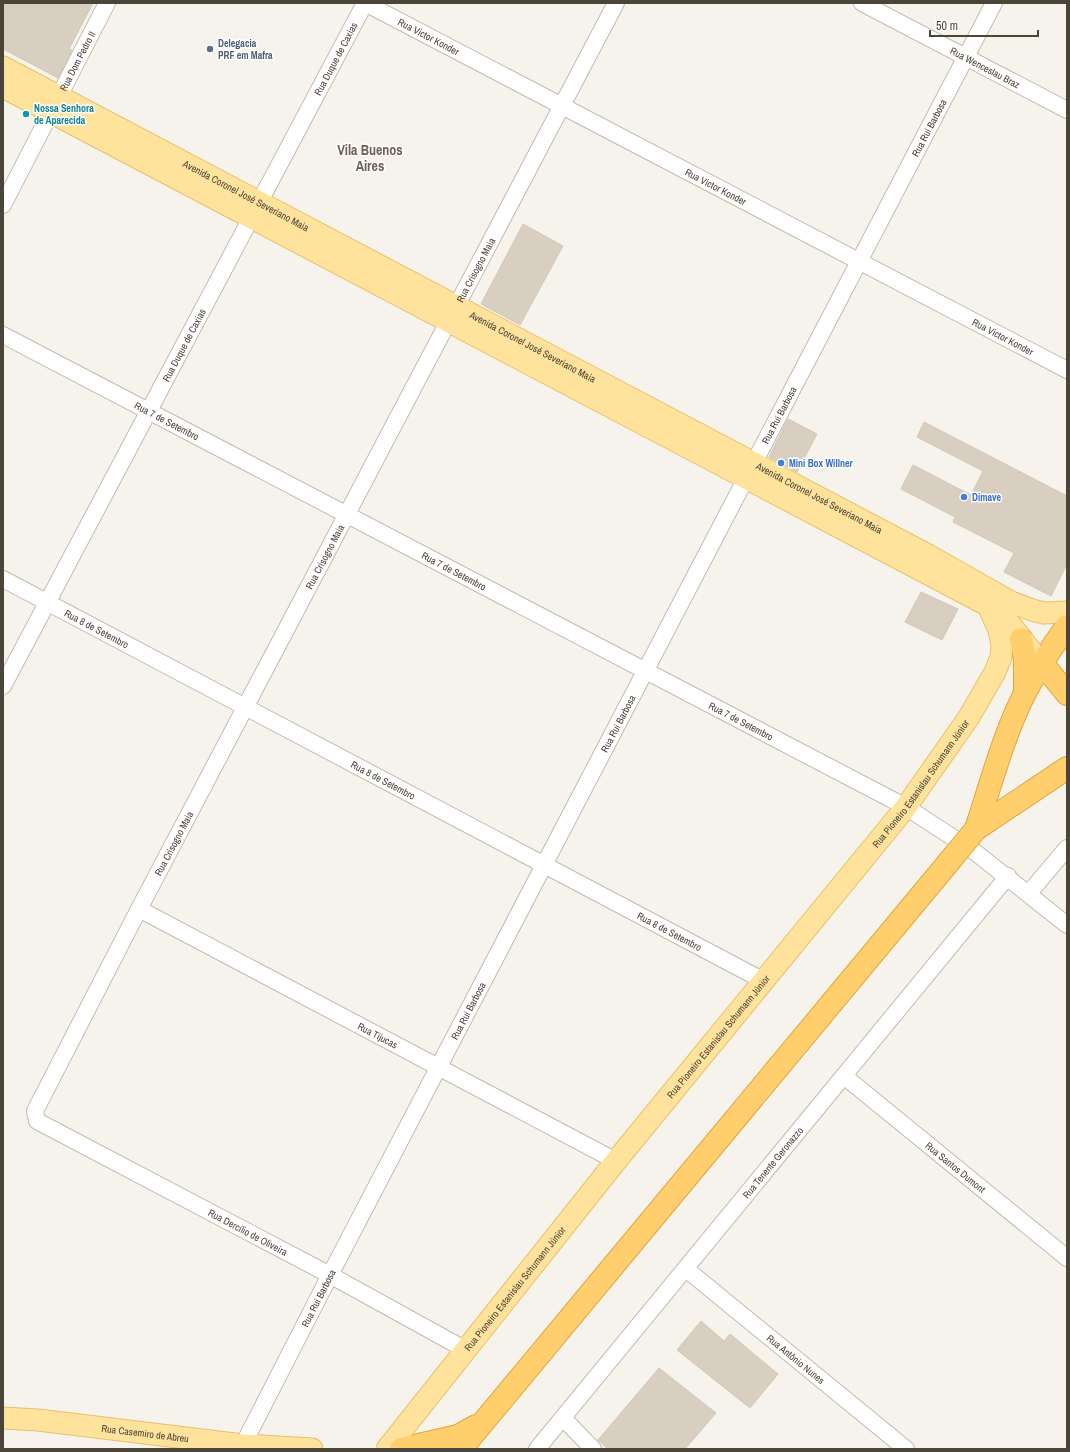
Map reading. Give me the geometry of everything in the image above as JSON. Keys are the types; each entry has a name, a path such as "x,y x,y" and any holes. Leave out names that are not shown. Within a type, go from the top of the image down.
{"highway":[{"path":"976,829 1010,726 1025,692 1042,663 1067,626"},
{"path":"1021,639 1024,659 1025,692"},
{"path":"1042,663 1067,694"},
{"path":"461,1449 976,829 1067,768"},
{"path":"402,1449 458,1436 482,1423"},
{"path":"479,1449 482,1423"}],"main road":[{"name":"Avenida Coronel José Severiano Maia","path":"3,67 55,104 750,470 996,610 1042,663"},
{"name":"Avenida Coronel José Severiano Maia","path":"3,87 55,104"},
{"name":"Avenida Coronel José Severiano Maia","path":"750,470 928,555 1011,602 1044,613 1067,612"},
{"name":"Rua Pioneiro Estanislau Schumann Júnior","path":"387,1449 616,1161 906,807 969,717 995,672 1001,657 1002,645 999,630 989,606"},
{"name":"Rua Casemiro de Abreu","path":"3,1418 38,1420 243,1445 312,1449"}],"street":[{"name":"Rua Dom Pedro II","path":"3,204 107,3"},
{"name":"Rua Victor Konder","path":"365,3 1067,370"},
{"name":"Rua Duque de Caxias","path":"3,686 365,3"},
{"name":"Rua Crisogno Maia","path":"35,1112 139,909 616,3"},
{"name":"Rua Wenceslau Braz","path":"862,3 1067,110"},
{"name":"Rua Rui Barbosa","path":"243,1445 330,1275 994,3"},
{"name":"Rua 7 de Setembro","path":"3,335 906,807 975,852 1008,876 1067,925"},
{"name":"Rua 8 de Setembro","path":"3,579 764,981"},
{"path":"1029,893 1067,848"},
{"name":"Rua Tenente Geronazzo","path":"537,1449 1008,876"},
{"name":"Rua Tijucas","path":"139,909 616,1161"},
{"name":"Rua Santos Dumont","path":"844,1076 1067,1258"},
{"name":"Rua Dercílio de Oliveira","path":"35,1112 37,1121 330,1275 466,1350"},
{"name":"Rua Antônio Nunes","path":"686,1269 906,1449"},
{"path":"563,1418 593,1449"}],"building":[{"path":"3,3 93,3 69,49 72,50 58,78 3,49"},
{"path":"523,224 563,246 520,325 481,304"},
{"path":"788,419 817,434 797,472 769,457"},
{"path":"924,422 1067,496 1067,564 1051,596 1004,572 1014,553 953,522 955,517 901,489 913,465 971,495 983,471 917,437"},
{"path":"921,592 958,609 942,640 905,622"},
{"path":"701,1321 724,1341 730,1334 778,1374 750,1408 677,1350"},
{"path":"659,1368 716,1413 685,1449 608,1449 598,1440"}],"place":[{"name":"Delegacia PRF em Mafra","path":"210,49"},
{"name":"Nossa Senhora de Aparecida","path":"26,114"},
{"name":"Mini Box Willner","path":"781,463"},
{"name":"Dimave","path":"964,497"}],"district":[{"name":"Vila Buenos Aires","path":"370,158"}]}
